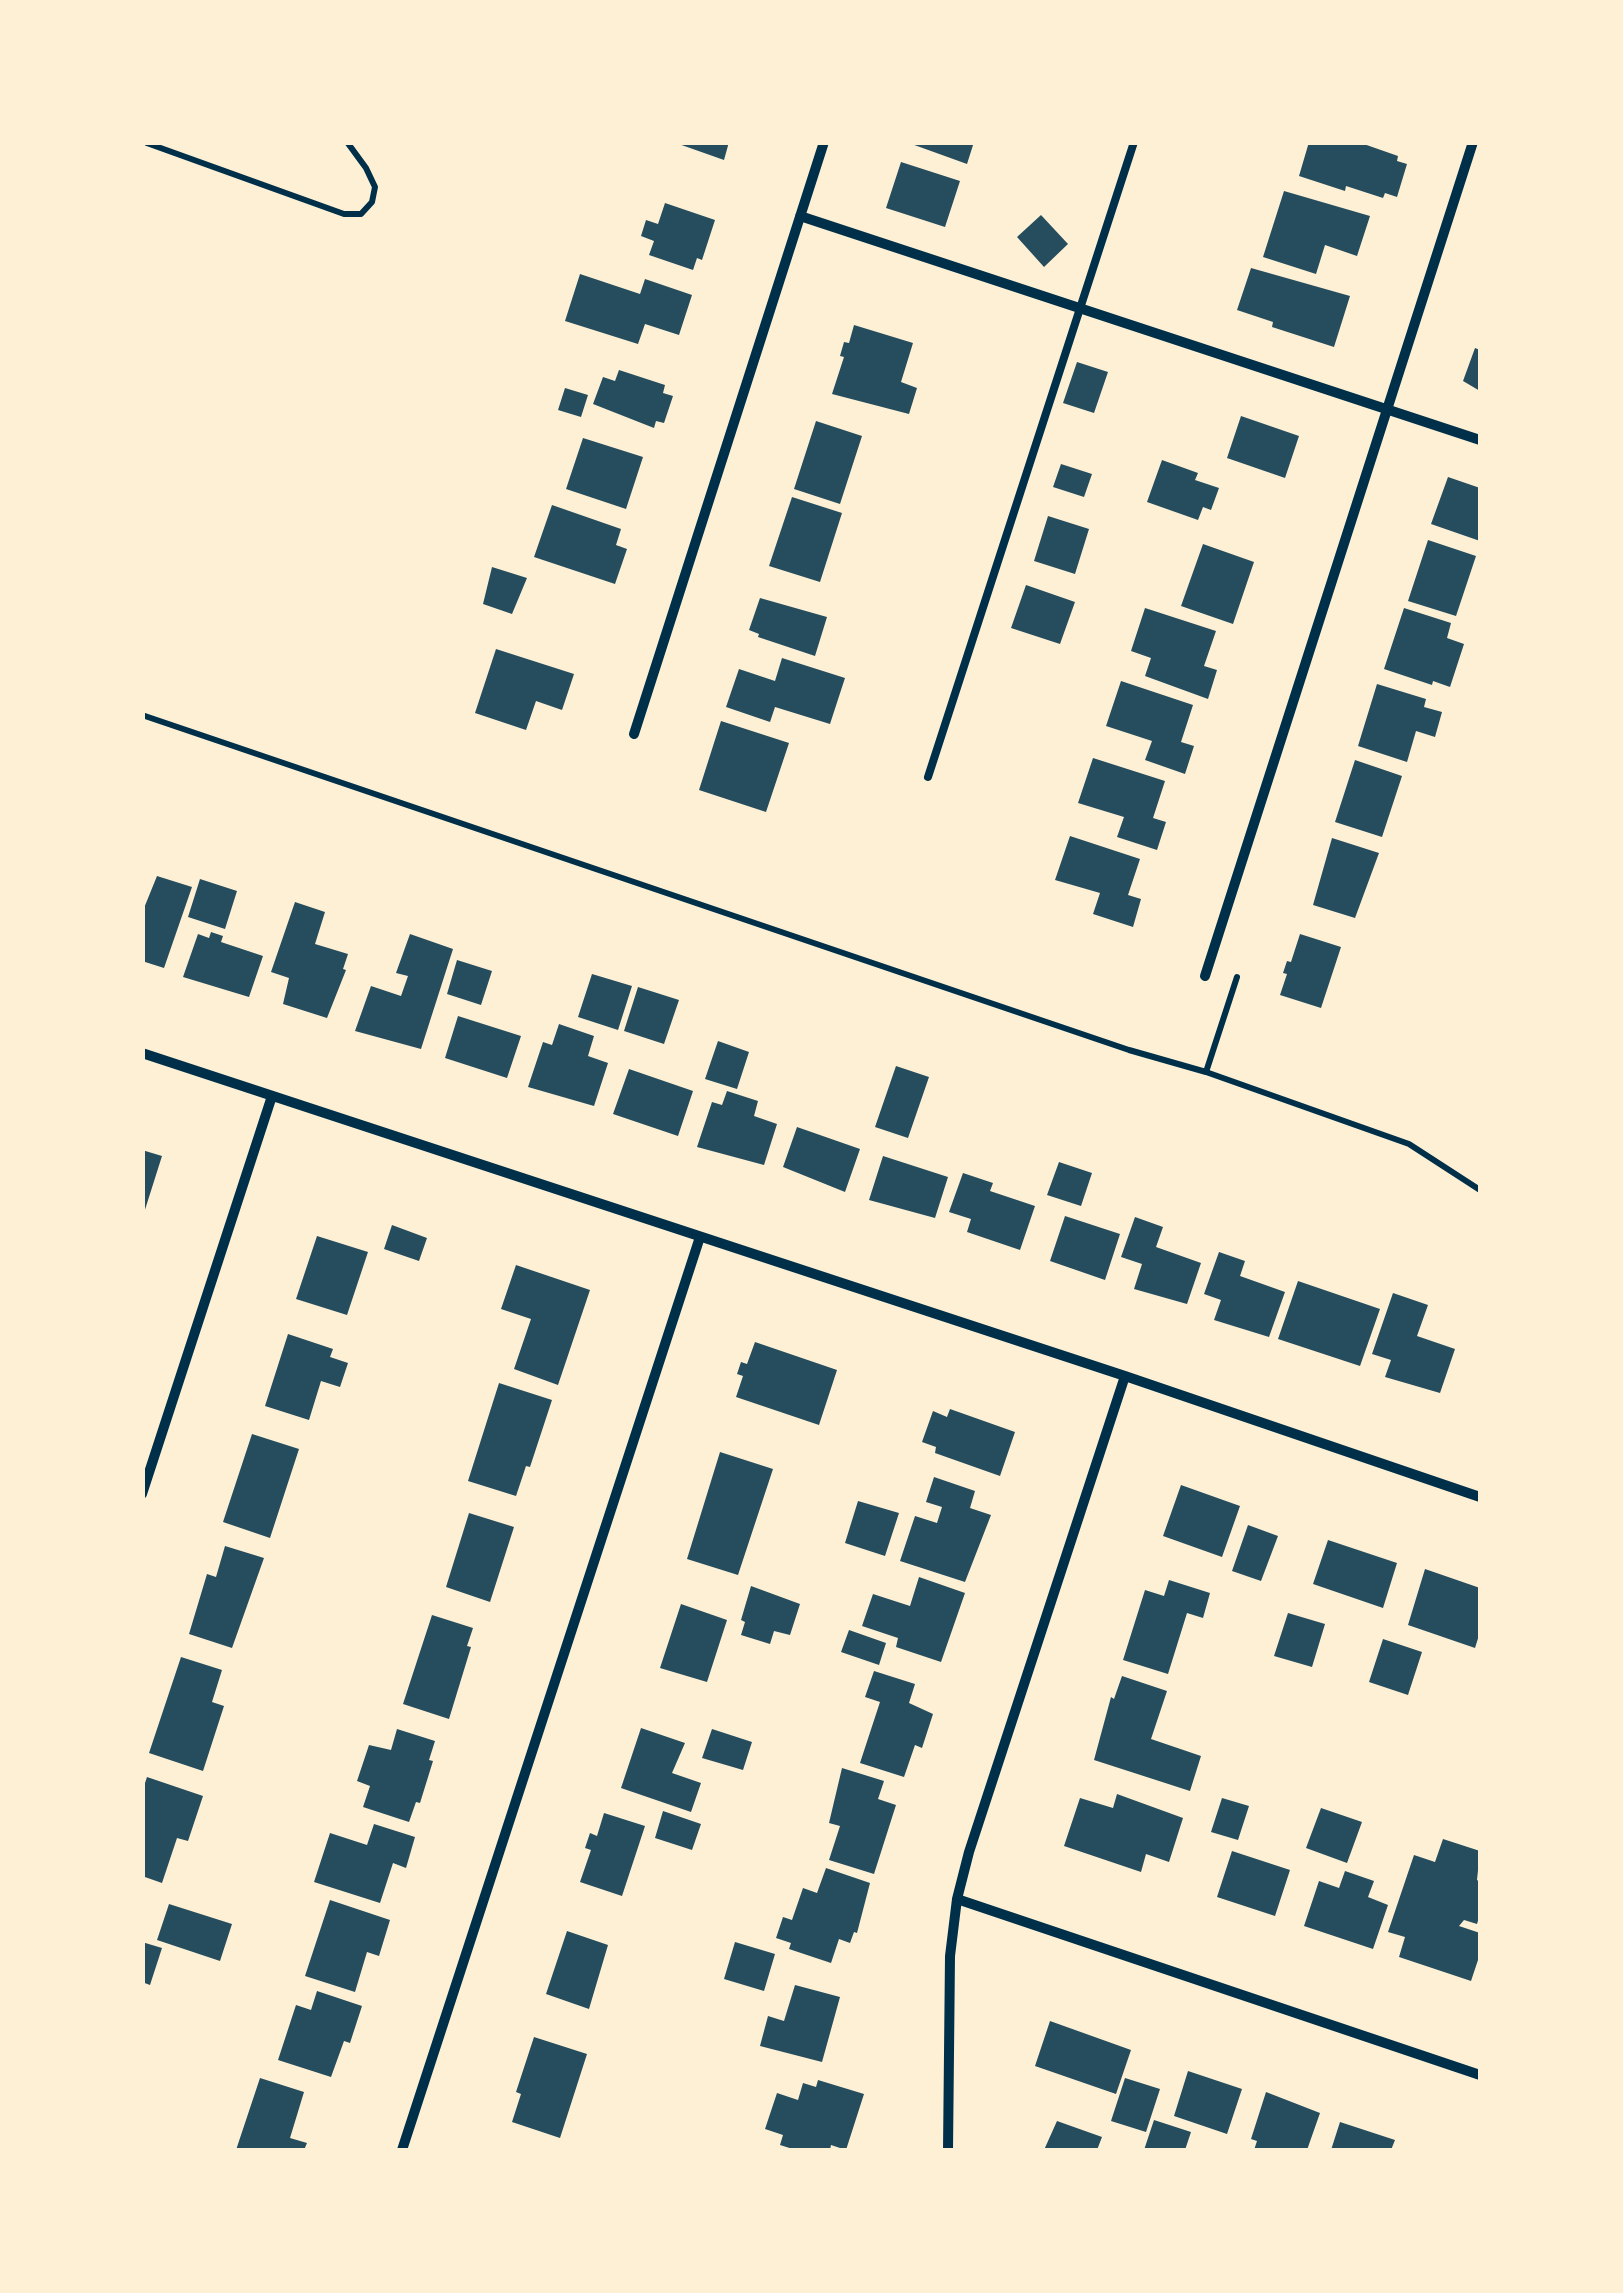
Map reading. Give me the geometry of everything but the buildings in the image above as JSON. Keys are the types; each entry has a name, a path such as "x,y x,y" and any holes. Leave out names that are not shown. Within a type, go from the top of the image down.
{"street":[{"path":"634,734 824,142"},
{"path":"1205,976 1473,142"},
{"path":"800,216 1480,440"},
{"path":"142,1054 1125,1376 1480,1497"},
{"path":"142,1494 272,1096"},
{"path":"402,2150 700,1237"},
{"path":"948,2150 950,1956 957,1899 1125,1376"},
{"path":"957,1899 1480,2075"}],"lane":[{"path":"928,777 1134,142"}],"path":[{"path":"144,142 344,214 361,214 372,202 375,188 347,142"},
{"path":"142,714 1409,1144 1480,1190"},
{"path":"1206,1072 1237,977"}]}
